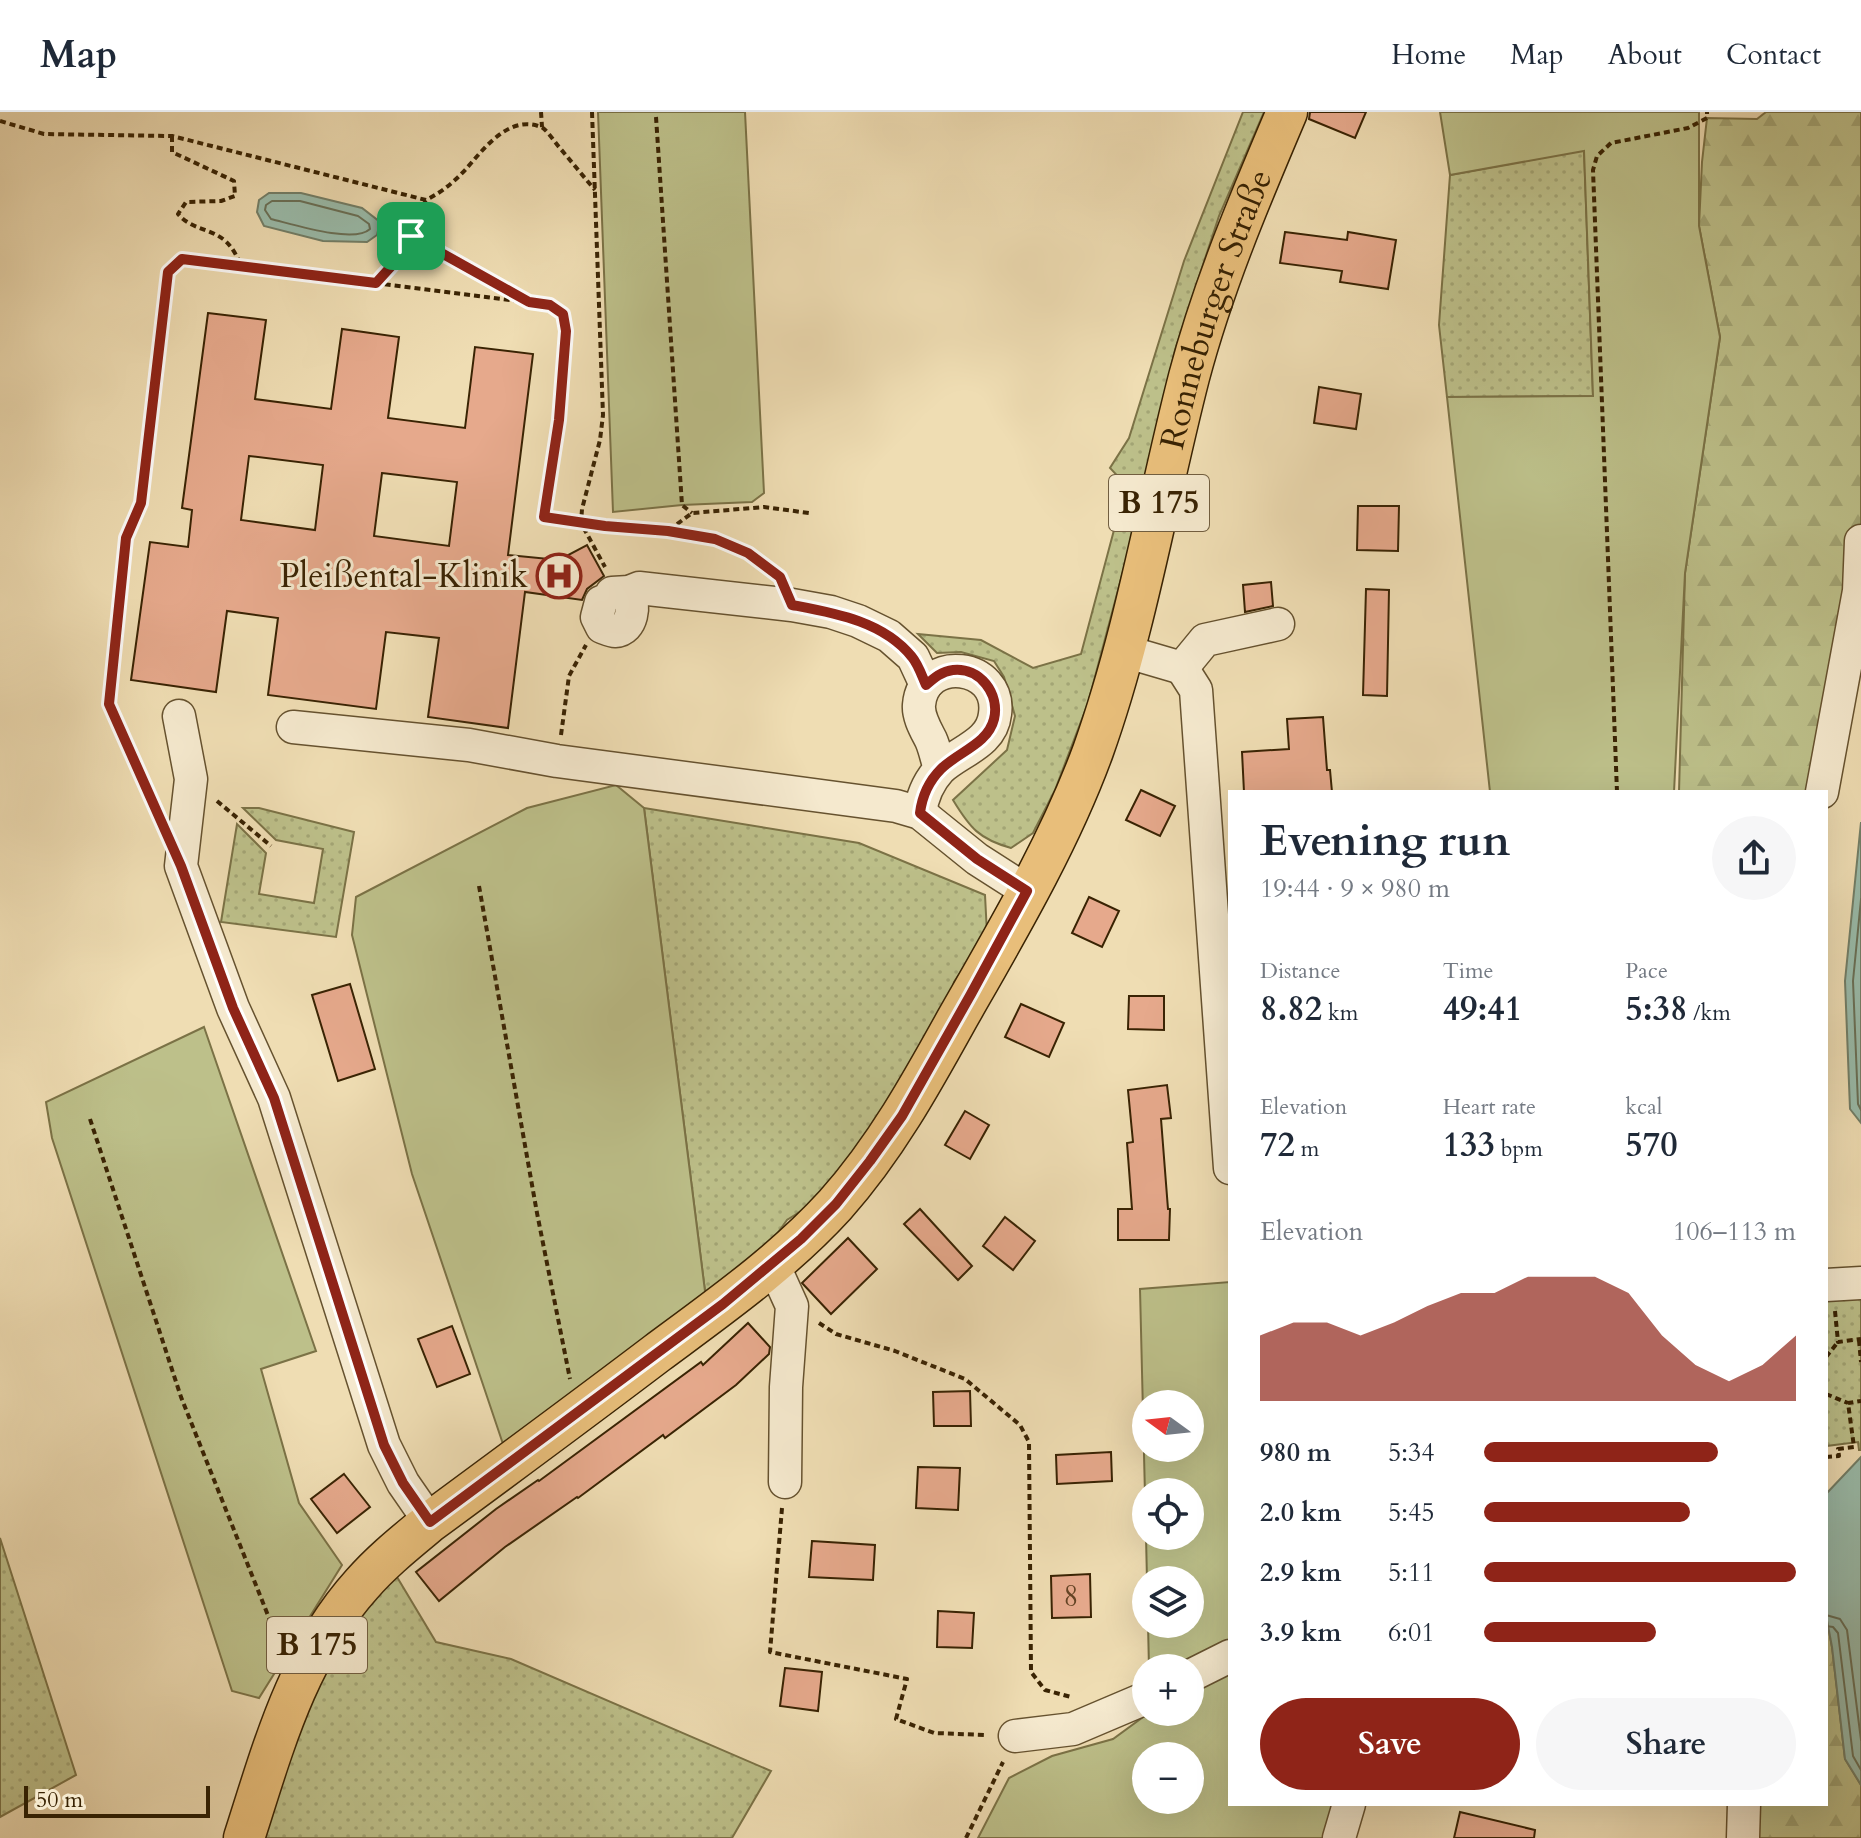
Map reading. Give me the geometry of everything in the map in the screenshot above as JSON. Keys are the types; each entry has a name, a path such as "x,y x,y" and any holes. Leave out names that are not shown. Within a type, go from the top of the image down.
{"main road":[{"name":"Ronneburger Straße","path":"244,1838 294,1691 330,1624 361,1585 393,1552 430,1522 773,1264 836,1204 902,1116 1027,891 1068,811 1092,753 1124,651 1189,376 1206,317 1224,264 1287,112"}],"street":[{"path":"1822,790 1859,591 1861,541"},
{"path":"609,595 639,588 831,612 889,636 913,657 926,685"},
{"path":"1182,668 1205,640 1278,624"},
{"path":"1124,651 1182,668 1196,690 1228,1140"},
{"path":"920,813 922,796 940,769 987,735 995,716 996,698 986,683 972,673 954,669 938,675 926,685 919,706 940,769"},
{"path":"179,716 191,779 181,866 184,879 233,1008 274,1098 384,1445 403,1483 430,1522"},
{"path":"293,727 469,745 557,761 896,806 920,813 977,859 1027,891"},
{"path":"773,1264 792,1306 786,1387 785,1482"},
{"path":"1204,1669 1228,1657"},
{"path":"1015,1736 1073,1729 1132,1704"},
{"path":"1339,1838 1348,1806"},
{"path":"1743,1838 1744,1806"}],"path":[{"path":"541,112 542,127"},
{"path":"557,761 569,676 609,595 581,523 603,415 592,112"},
{"path":"1617,790 1593,170 1597,156 1611,143 1688,128 1707,118 1707,112"},
{"path":"656,117 682,505 692,513"},
{"path":"0,121 44,134 172,136 426,200 443,192 466,169 490,137 514,121 529,121 542,127 595,190"},
{"path":"172,136 172,152 234,181 235,196 221,201 186,202 178,214 185,222 222,238 236,253 241,266"},
{"path":"376,283 396,261 411,236 426,200"},
{"path":"411,236 529,302"},
{"path":"157,812 109,704 126,538 141,503 168,272 182,259 550,305 563,314 566,331 559,420 544,517 715,539 748,553 780,577 792,605"},
{"path":"668,531 692,513 764,507 809,513"},
{"path":"191,779 271,846"},
{"path":"479,886 575,1414"},
{"path":"90,1119 181,1397 279,1643 309,1659"},
{"path":"1828,1354 1838,1342 1840,1284"},
{"path":"792,1306 836,1334 895,1351 965,1379 1020,1425 1029,1442 1031,1672 1045,1690 1082,1701"},
{"path":"1838,1342 1860,1340 1861,1362"},
{"path":"1828,1395 1848,1403 1861,1401"},
{"path":"1828,1457 1839,1456 1838,1449 1854,1447 1848,1403"},
{"path":"785,1482 770,1652 907,1679 896,1719 934,1733 1015,1736 966,1838"}],"green space":[{"path":"598,112 745,112 764,493 752,502 613,512"},
{"path":"1243,112 1264,112 1219,216 1175,350 1126,560 1088,703 1055,790 1033,833 1011,848 1000,845 976,831 953,800 1007,750 1015,716 1004,677 994,661 961,652 937,653 918,634 981,640 1033,668 1081,654 1126,485 1110,468 1129,438 1184,261"},
{"path":"1440,112 1699,112 1699,226 1720,337 1685,573 1674,790 1490,790 1447,397 1593,396 1584,151 1450,175"},
{"path":"1766,112 1861,112 1861,541 1822,790 1679,790 1685,573 1720,337 1699,226 1707,118 1757,119"},
{"path":"1584,150 1593,396 1447,397 1439,325 1450,175"},
{"path":"616,785 644,808 706,1299 504,1447 412,1174 352,935 356,897 527,808"},
{"path":"243,808 259,808 354,832 336,937 221,922 237,824 266,853 259,894 314,903 323,849 276,840"},
{"path":"644,808 859,843 985,895 987,934 954,982 948,1007 908,1077 817,1201 787,1220 764,1252 706,1299"},
{"path":"204,1027 316,1351 261,1369 299,1503 342,1565 259,1698 232,1691 52,1138 46,1102"},
{"path":"1228,1282 1228,1806 1338,1806 1329,1838 978,1838 1009,1778 1052,1756 1113,1739 1132,1725 1204,1726 1204,1654 1149,1654 1148,1638 1204,1638 1204,1566 1147,1566 1146,1550 1204,1550 1204,1478 1145,1478 1144,1462 1204,1462 1204,1390 1142,1390 1140,1289"},
{"path":"1861,1295 1861,1450 1858,1442 1828,1446 1828,1298"},
{"path":"0,1538 76,1775 0,1817"},
{"path":"394,1572 436,1642 511,1659 771,1771 732,1838 257,1838 312,1682"},
{"path":"1828,1626 1845,1759 1861,1785 1861,1838 1753,1838 1754,1806 1828,1806"}],"water":[{"path":"269,193 301,193 362,208 380,222 377,235 367,242 323,241 264,226 257,212 259,200"},
{"path":"1861,822 1861,1123 1850,1109 1845,981"},
{"path":"1861,1457 1861,1785 1845,1759 1828,1626 1828,1492"}],"building":[{"path":"1310,112 1366,112 1355,138 1309,119"},
{"path":"1285,232 1347,240 1348,232 1396,240 1388,289 1340,282 1342,271 1280,263"},
{"path":"208,313 266,320 255,399 331,409 342,329 399,337 388,418 465,428 475,347 533,354 508,555 559,560 587,545 604,576 587,589 582,600 525,592 508,728 428,717 439,638 386,632 376,709 268,695 278,618 227,611 216,692 131,680 150,542 188,547 192,510 182,508","holes":["249,456 323,465 315,530 241,520","382,473 457,482 449,546 374,536"]},
{"path":"1319,387 1361,394 1356,429 1314,423"},
{"path":"1358,506 1399,506 1398,551 1357,550"},
{"path":"1271,582 1273,606 1245,612 1243,585"},
{"path":"1366,589 1389,590 1387,696 1363,695"},
{"path":"1323,717 1332,790 1244,790 1242,752 1289,749 1287,719"},
{"path":"1141,790 1175,806 1160,836 1126,820"},
{"path":"1089,897 1119,911 1102,947 1072,933"},
{"path":"350,984 375,1069 338,1081 312,995"},
{"path":"1129,996 1164,996 1164,1030 1128,1029"},
{"path":"1021,1004 1064,1023 1049,1057 1005,1037"},
{"path":"1167,1085 1171,1118 1161,1119 1170,1209 1169,1240 1118,1240 1118,1209 1132,1209 1127,1143 1133,1142 1128,1090"},
{"path":"965,1111 989,1125 970,1159 945,1145"},
{"path":"920,1209 972,1266 958,1280 904,1224"},
{"path":"1005,1217 1035,1241 1013,1270 983,1246"},
{"path":"848,1238 877,1269 831,1314 802,1283"},
{"path":"748,1323 770,1347 769,1354 736,1385 665,1438 663,1435 505,1547 439,1601 416,1572 496,1509 701,1362 703,1365"},
{"path":"452,1326 470,1374 437,1387 418,1339"},
{"path":"970,1391 971,1426 934,1426 933,1392"},
{"path":"1111,1452 1112,1481 1057,1484 1056,1455"},
{"path":"918,1467 960,1468 958,1510 916,1508"},
{"path":"344,1474 370,1507 337,1533 311,1499"},
{"path":"812,1541 875,1545 873,1580 809,1577"},
{"path":"1090,1574 1091,1617 1052,1618 1051,1576"},
{"path":"938,1611 974,1613 972,1648 937,1647"},
{"path":"785,1668 822,1672 818,1711 780,1706"},
{"path":"1460,1812 1535,1830 1534,1838 1454,1838"}],"place":[{"name":"Pleißental-Klinik","path":"559,576"}],"route":[{"path":"411,236 529,302 550,305 563,314 566,331 559,420 544,517 715,539 748,553 780,577 792,605 831,612 889,636 913,657 926,685 938,675 954,669 972,673 986,683 996,698 991,731 940,769 922,796 920,813 977,859 1027,891 902,1116 836,1204 773,1264 723,1304 430,1522 403,1483 384,1445 274,1098 233,1008 181,866 109,704 126,538 141,503 168,272 182,259 376,283 396,261 411,236"}]}
